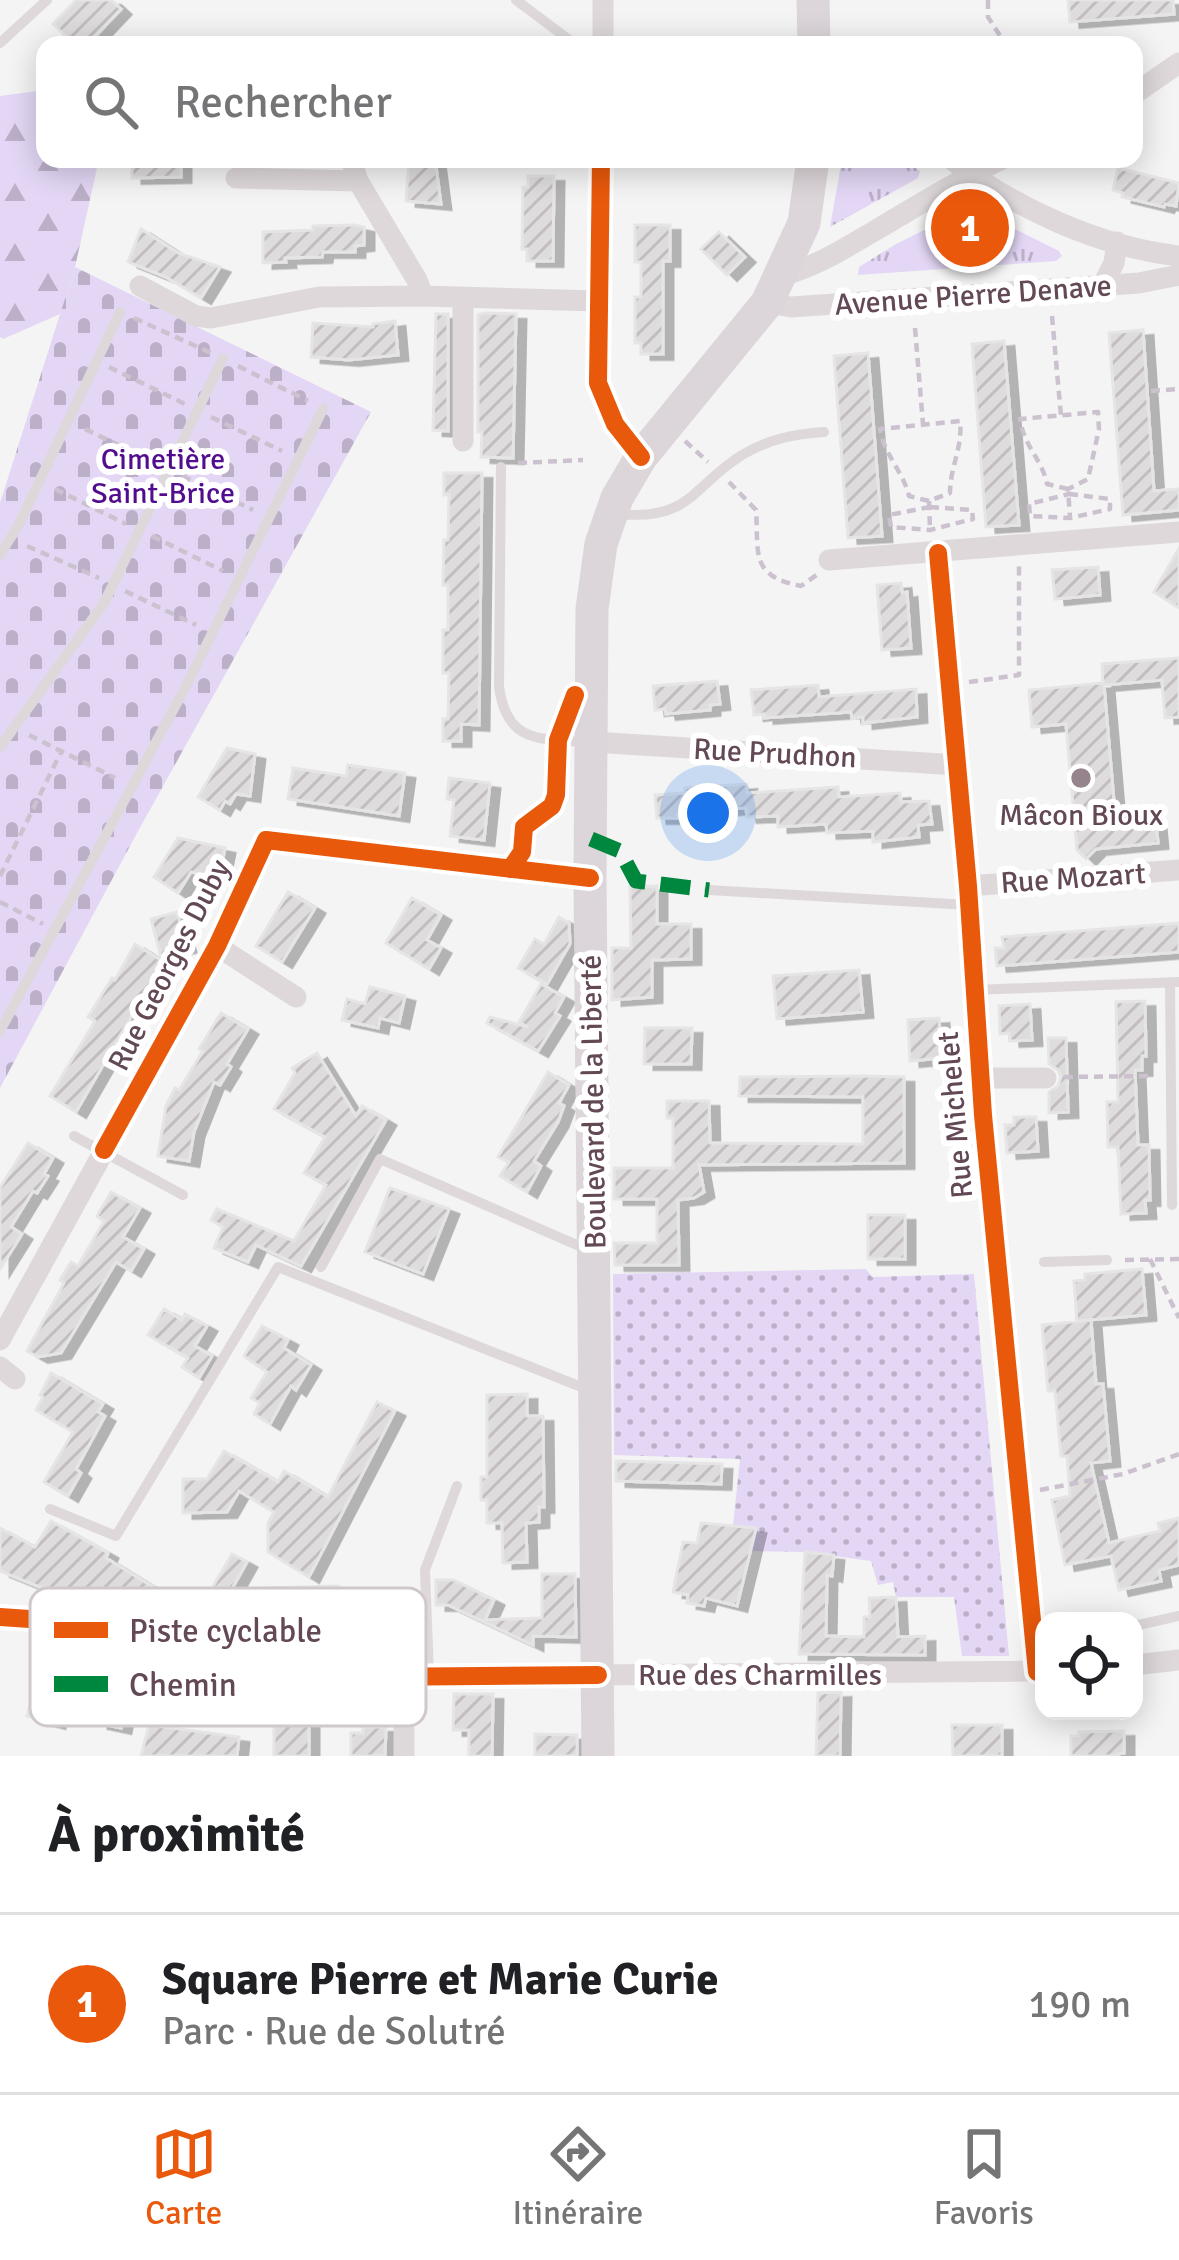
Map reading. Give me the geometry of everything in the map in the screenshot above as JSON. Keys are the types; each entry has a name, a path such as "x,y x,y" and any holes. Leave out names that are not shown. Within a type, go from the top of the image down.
{"main road":[{"name":"Boulevard de la Liberté","path":"598,1756 592,609 601,544 611,514 640,457 774,290 804,223 812,168"}],"street":[{"path":"603,0 603,36"},
{"path":"1143,88 1179,63"},
{"path":"601,168 600,393 615,424 640,457"},
{"name":"Avenue Pierre Denave","path":"962,168 1040,214 1086,234 1179,256"},
{"path":"774,290 983,168"},
{"path":"236,178 355,170 423,296"},
{"path":"1102,286 1114,263 1117,242"},
{"name":"Avenue Pierre Denave","path":"774,290 790,308 1102,286 1179,275"},
{"path":"140,286 196,316 212,317 319,297 597,301"},
{"path":"463,298 463,441"},
{"path":"829,560 1179,532"},
{"name":"Rue Michelet","path":"938,553 981,1078 1035,1620"},
{"name":"Rue Prudhon","path":"593,742 958,765"},
{"name":"Rue Georges Duby","path":"0,1340 217,946 266,840 590,878"},
{"name":"Rue Mozart","path":"969,896 1179,870"},
{"name":"Rue Georges Duby","path":"217,946 296,997"},
{"path":"981,1078 1046,1078"},
{"name":"Rue des Charmilles","path":"0,1617 30,1619"},
{"name":"Rue des Charmilles","path":"429,1676 1035,1660"},
{"path":"1143,1664 1179,1660"}],"lane":[{"path":"0,43 47,0"},
{"path":"516,0 564,36"},
{"path":"0,554 19,524 120,312"},
{"path":"0,748 104,603 223,358"},
{"path":"0,1031 184,689 323,409"},
{"path":"611,514 664,512 691,500 717,471 743,454 775,439 824,432"},
{"path":"501,467 502,706 518,731 533,737 593,742"},
{"path":"709,890 969,896"},
{"path":"975,990 1174,982 1172,1205"},
{"path":"74,1136 183,1195"},
{"path":"321,1267 380,1159 594,1253"},
{"path":"1044,1262 1107,1260"},
{"path":"50,1509 116,1536 278,1267 585,1387 596,1396"},
{"path":"425,1588 424,1570 458,1486"},
{"path":"426,1612 429,1676"},
{"path":"1143,1624 1179,1616"}],"path":[{"path":"988,0 988,17 1000,36"},
{"path":"1052,316 1060,416"},
{"path":"915,328 923,425"},
{"path":"1151,391 1179,389"},
{"path":"1068,492 1029,504 1030,517 1070,518 1110,508 1110,499 1068,492 1047,484 1023,437 1020,419 1098,412 1088,479 1068,492"},
{"path":"929,504 889,515 891,526 930,530 973,518 972,510 929,504 909,496 882,446 880,429 960,422 962,439 950,493 929,504"},
{"path":"684,440 756,510 757,555 768,574 801,586 829,560"},
{"path":"501,467 583,460"},
{"path":"1068,492 1070,518"},
{"path":"929,504 930,530"},
{"path":"950,684 1019,675 1019,545"},
{"path":"14,727 131,786"},
{"path":"0,876 61,751"},
{"path":"0,902 53,929"},
{"path":"1046,1078 1171,1076"},
{"path":"1150,1259 1179,1318"},
{"path":"1107,1260 1179,1259"},
{"path":"1019,1493 1083,1484 1179,1454"}],"green space":[{"path":"36,91 36,168 97,168 60,314 3,339 0,337 0,96"},
{"path":"840,168 920,171 918,178 830,227"},
{"path":"963,211 979,211 1062,256 1056,261 858,275 859,267 896,244"},
{"name":"Cimetière Saint-Brice","path":"75,267 371,412 0,1088 0,503"},
{"path":"866,1269 872,1277 974,1274 1009,1656 962,1656 954,1597 896,1597 893,1582 878,1585 871,1561 750,1551 755,1528 733,1526 740,1459 614,1455 613,1274"}],"building":[{"path":"76,0 111,0 121,9 96,36 66,36 53,24"},
{"path":"1068,0 1173,0 1174,14 1070,22"},
{"path":"132,168 181,168 181,177 132,178"},
{"path":"408,168 436,168 441,204 406,201"},
{"path":"1118,168 1179,183 1176,206 1122,197 1123,193 1113,190"},
{"path":"528,176 554,176 553,261 527,261 527,249 522,249 523,187 528,187"},
{"path":"635,225 670,225 670,261 663,261 663,354 641,354 641,343 635,343 641,262 635,262"},
{"path":"364,227 364,245 355,246 355,252 323,252 322,257 263,263 263,232"},
{"path":"141,229 178,253 220,267 201,298 128,262"},
{"path":"719,232 745,257 727,275 701,249"},
{"path":"436,314 448,314 448,431 433,430"},
{"path":"516,314 513,458 481,457 478,315"},
{"path":"395,321 398,355 349,360 311,357 313,323 373,327"},
{"path":"1143,330 1154,491 1179,489 1179,510 1123,515 1109,333"},
{"path":"1004,341 1019,525 986,527 972,344"},
{"path":"868,353 882,536 848,538 834,356"},
{"path":"444,473 482,473 479,725 461,724 461,741 443,741 449,673 443,673 449,494 444,495"},
{"path":"1179,548 1179,608 1154,592"},
{"path":"1098,567 1100,595 1055,599 1052,570"},
{"path":"901,583 902,593 907,592 911,648 882,650 877,585"},
{"path":"1179,658 1179,717 1165,718 1162,680 1104,685 1116,825 1156,822 1158,843 1096,849 1086,859 1077,850 1066,724 1032,727 1029,690 1103,683 1102,664"},
{"path":"717,681 720,704 710,705 710,710 666,714 665,709 655,710 653,686"},
{"path":"818,685 819,697 916,689 917,717 863,723 863,717 852,718 851,712 754,715 751,690"},
{"path":"227,748 255,754 250,796 236,794 220,810 198,797"},
{"path":"348,765 405,773 399,816 288,799 293,768 346,776"},
{"path":"449,778 490,783 484,840 450,836 454,800 447,799"},
{"path":"747,784 747,793 838,787 839,797 900,793 901,802 929,801 932,824 918,825 919,837 873,842 873,831 827,833 826,824 778,827 778,816 747,817 746,808 657,818 655,795"},
{"path":"178,838 225,848 219,878 191,872 178,893 154,877"},
{"path":"657,886 657,924 691,924 691,959 652,960 652,997 612,1000 612,948 631,948 630,887"},
{"path":"288,892 315,908 282,962 256,946"},
{"path":"412,898 441,915 427,940 441,948 429,969 386,943"},
{"path":"177,912 186,947 174,950 163,967 162,963 76,1112 50,1096 95,1021 88,1017 135,944 162,961 151,919"},
{"path":"559,917 569,923 570,944 547,984 518,968 535,939 544,944"},
{"path":"1179,923 1179,952 997,966 995,948 1004,948 1002,937"},
{"path":"859,970 863,1012 777,1019 773,976"},
{"path":"541,984 564,997 555,1013 560,1016 538,1051 487,1023 490,1017 528,1027 519,1022"},
{"path":"370,987 405,996 399,1023 380,1018 378,1028 342,1020 347,999 365,1004"},
{"path":"1145,1001 1146,1056 1142,1056 1142,1070 1135,1070 1138,1145 1149,1145 1150,1200 1145,1200 1146,1213 1121,1214 1118,1147 1108,1147 1107,1102 1118,1102 1116,1002"},
{"path":"1030,1004 1032,1040 1010,1041 1009,1033 1000,1034 999,1006"},
{"path":"221,1013 248,1029 220,1085 214,1082 194,1132 189,1161 158,1156 166,1106 203,1051 199,1049"},
{"path":"939,1018 942,1058 910,1061 908,1020"},
{"path":"645,1028 692,1028 691,1064 644,1064"},
{"path":"1048,1038 1066,1038 1068,1112 1049,1113 1049,1092 1061,1077 1049,1064"},
{"path":"317,1053 356,1116 362,1106 386,1120 301,1266 256,1245 248,1262 214,1248 223,1227 211,1220 217,1209 294,1241 326,1185 304,1173 325,1137 274,1109 295,1073 292,1068"},
{"path":"548,1072 569,1085 559,1103 564,1106 558,1122 534,1161 541,1166 527,1192 500,1176 509,1162 498,1157"},
{"path":"740,1077 904,1077 904,1163 699,1165 704,1192 678,1200 679,1265 615,1265 614,1243 657,1243 657,1199 614,1199 614,1168 673,1168 673,1118 667,1118 667,1101 709,1101 710,1143 863,1144 863,1097 739,1096"},
{"path":"1014,1117 1036,1117 1038,1151 1007,1153 1005,1125 1014,1125"},
{"path":"28,1143 53,1158 44,1174 48,1176 11,1227 22,1234 0,1269 0,1188"},
{"path":"390,1188 449,1209 423,1274 365,1252"},
{"path":"111,1192 140,1208 123,1237 144,1249 131,1271 116,1262 61,1353 38,1357 27,1351 64,1283 60,1280 71,1262 78,1266 104,1221 97,1216"},
{"path":"868,1215 905,1215 905,1259 868,1259"},
{"path":"1142,1269 1146,1315 1077,1321 1074,1281 1085,1280 1085,1274"},
{"path":"164,1309 182,1320 185,1314 207,1326 195,1346 212,1356 199,1378 182,1367 188,1358 148,1335"},
{"path":"1091,1320 1110,1461 1091,1463 1109,1543 1160,1531 1158,1523 1179,1518 1179,1565 1159,1570 1161,1581 1119,1590 1111,1556 1065,1565 1052,1500 1070,1496 1055,1391 1048,1391 1042,1325"},
{"path":"262,1326 288,1340 284,1348 311,1365 296,1390 291,1386 270,1424 254,1414 260,1403 251,1398 267,1372 244,1356"},
{"path":"51,1373 103,1404 98,1412 105,1416 76,1469 81,1473 68,1496 44,1482 73,1432 36,1410"},
{"path":"527,1394 527,1416 543,1416 544,1507 539,1507 539,1522 526,1523 527,1562 503,1563 502,1523 487,1523 487,1500 481,1500 481,1477 487,1477 487,1395"},
{"path":"377,1402 395,1411 309,1577 268,1552 268,1523 274,1512 239,1491 227,1512 183,1513 183,1479 207,1479 224,1451 278,1482 284,1471 328,1497"},
{"path":"616,1461 722,1464 721,1484 616,1481"},
{"path":"51,1521 108,1553 106,1558 153,1587 42,1588 0,1571 0,1528 35,1547"},
{"path":"701,1523 756,1528 737,1606 706,1598 704,1606 687,1603 688,1595 673,1592 683,1542 697,1543"},
{"path":"805,1552 834,1555 832,1576 827,1575 826,1636 864,1637 869,1598 896,1597 898,1637 925,1636 925,1655 799,1654"},
{"path":"232,1554 247,1562 232,1588 212,1588"},
{"path":"542,1574 575,1574 576,1637 533,1636 533,1645 448,1605 436,1605 436,1580 454,1580 494,1600 485,1620 542,1618"},
{"path":"841,1692 840,1756 816,1756 818,1693"},
{"path":"454,1694 493,1694 492,1756 469,1756 469,1730 453,1730"},
{"path":"952,1725 1002,1725 1002,1756 953,1756"},
{"path":"149,1726 239,1737 237,1756 141,1756"},
{"path":"274,1726 309,1726 309,1756 274,1756"},
{"path":"363,1727 386,1727 385,1756 351,1756 351,1733 363,1733"},
{"path":"1124,1731 1124,1753 1118,1756 1071,1756 1071,1736 1079,1732"},
{"path":"535,1734 577,1735 577,1756 535,1756"}],"marked path":[{"path":"591,839 620,851 636,881 709,890"}],"cycle path":[{"path":"601,168 598,383 615,424 641,457"},
{"path":"938,553 983,1115 1035,1651"},
{"path":"510,869 522,852 524,827 552,806 558,740 575,695"},
{"path":"104,1150 217,946 266,840 590,878"},
{"path":"0,1617 30,1619"},
{"path":"426,1676 598,1675"}],"place":[{"name":"Square Pierre et Marie Curie","path":"970,228"},
{"name":"Mâcon Bioux","path":"1081,778"}]}
